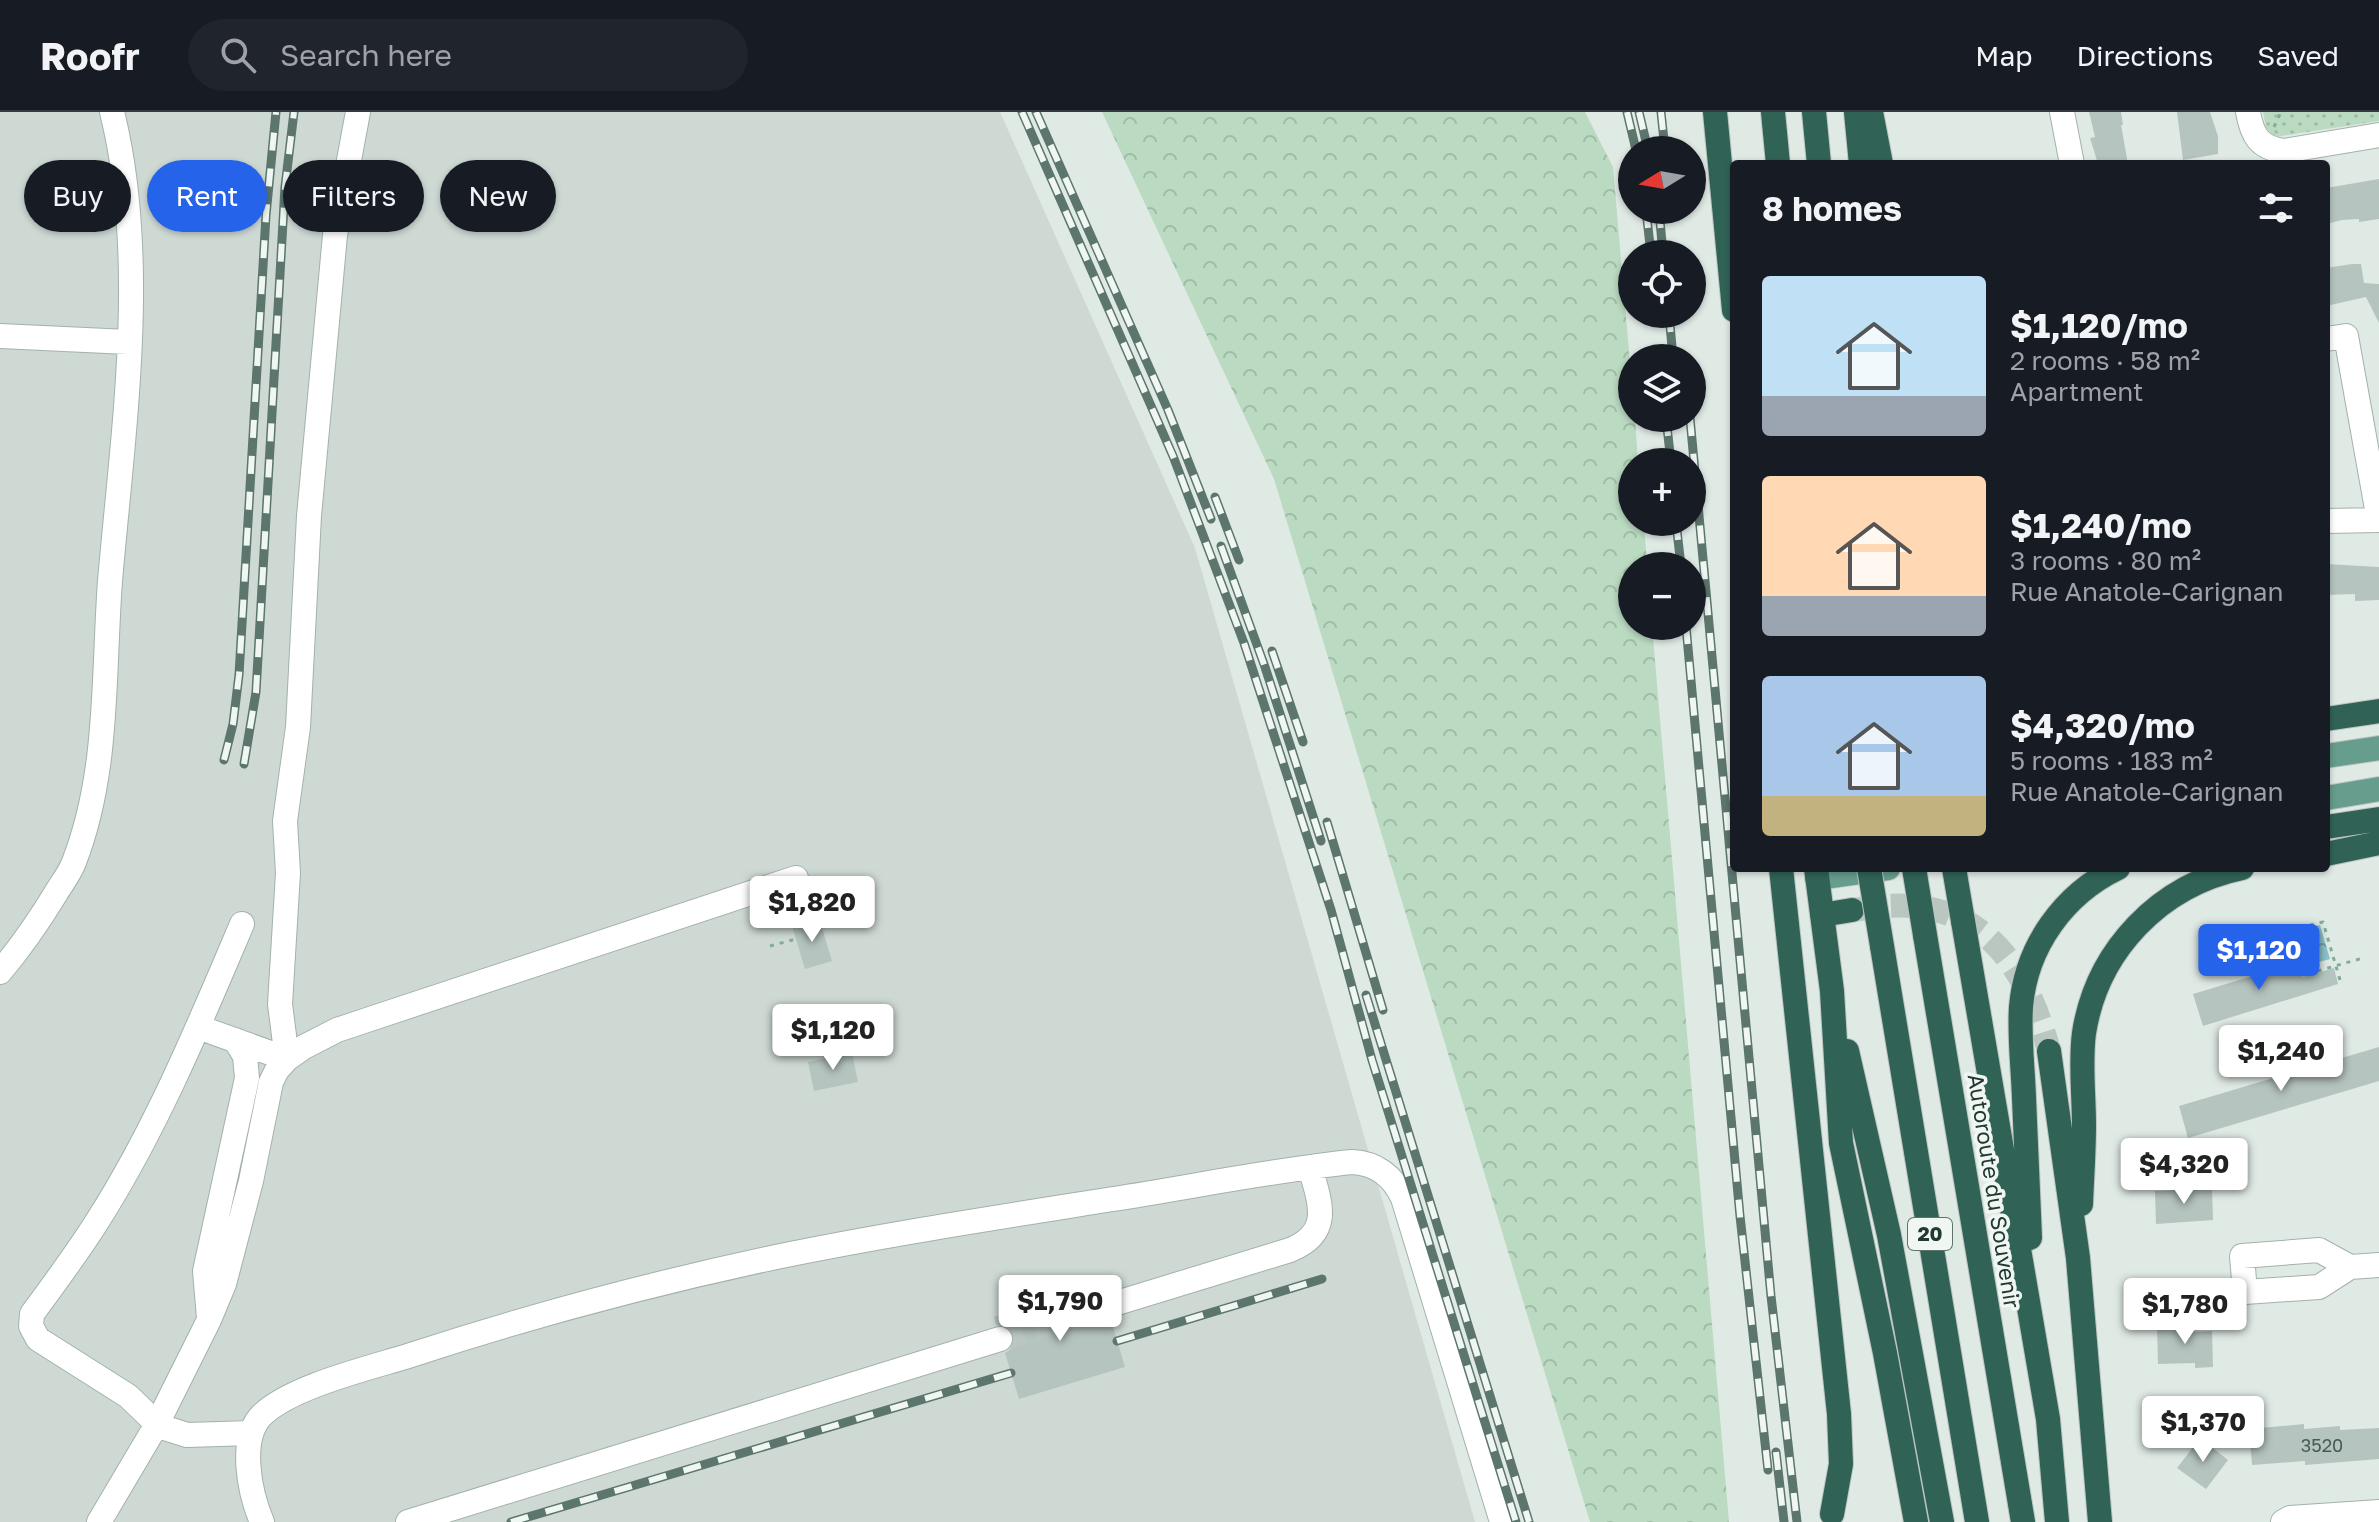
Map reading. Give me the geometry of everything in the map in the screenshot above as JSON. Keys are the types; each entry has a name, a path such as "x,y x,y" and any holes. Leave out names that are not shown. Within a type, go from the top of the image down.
{"highway":[{"path":"1715,112 1730,268"},
{"path":"1773,112 1778,160"},
{"path":"1814,112 1819,160"},
{"path":"1856,112 1861,160"},
{"path":"1871,112 1880,160"},
{"path":"2330,718 2379,711"},
{"path":"2330,826 2379,819"},
{"path":"2330,853 2379,843"},
{"path":"1781,872 1839,1414 1841,1464 1832,1514"},
{"name":"20","path":"1870,872 1977,1522"},
{"name":"Autoroute du Souvenir","path":"1915,872 2023,1522"},
{"path":"1955,872 2053,1449 2057,1522"},
{"path":"2034,1337 2021,1026 2025,982 2041,940 2058,914 2082,891 2112,872"},
{"path":"2078,1258 2084,1126 2084,1036 2097,987 2121,943 2153,910 2194,884 2230,872"},
{"path":"1816,873 1832,991 1841,1143 1916,1522"},
{"path":"1822,915 1852,910"},
{"path":"1832,991 1886,1221 1942,1522"},
{"path":"2049,1051 2078,1258 2100,1522"}],"main road":[{"path":"2330,755 2379,748"},
{"path":"2330,797 2379,789"}],"street":[{"path":"0,972 28,939 73,864 94,794 102,736 110,583 124,438 130,282 127,200 112,112"},
{"path":"287,1059 280,1004 288,873 285,821 298,727 309,516 335,235 358,112"},
{"path":"2062,112 2071,160"},
{"path":"2248,112 2255,136 2265,146 2276,150 2379,135"},
{"path":"0,336 128,342"},
{"path":"2330,338 2346,336 2379,520 2330,521"},
{"path":"99,1522 157,1424 209,1320 237,1241 271,1082 287,1059 323,1037 349,1026 796,878"},
{"path":"242,924 198,1027 139,1148 99,1219 32,1314 31,1326 38,1339 128,1396 157,1424 187,1435 251,1433"},
{"path":"198,1027 287,1059"},
{"path":"209,1320 205,1271 247,1078 245,1056 235,1040"},
{"path":"262,1522 250,1471 251,1433 264,1413 314,1387 452,1342 775,1258 953,1224 1361,1162 1384,1172 1398,1187 1502,1522"},
{"path":"1107,1306 1290,1250 1311,1240 1321,1212 1310,1168"},
{"path":"2350,1267 2379,1265"},
{"path":"408,1522 1000,1339"},
{"path":"2283,1522 2290,1518 2379,1512"}],"path":[{"path":"2340,980 2336,965 2323,922 2298,928 2311,973 2336,965 2363,958"},
{"path":"770,946 796,939"}],"shaded area":[{"path":"0,112 1000,112 1195,548 1475,1522 0,1522"}],"green space":[{"path":"1102,112 1585,112 1613,167 1619,240 1618,328 1627,328 1628,344 1618,344 1618,432 1636,432 1637,448 1618,448 1618,536 1645,536 1646,552 1618,552 1618,640 1653,640 1729,1522 1590,1522 1274,479"},
{"path":"2263,112 2379,112 2379,121 2275,137 2266,128"}],"water":[{"path":"2320,925 2330,959 2319,962 2320,966 2315,968 2304,930"}],"building":[{"path":"2089,112 2121,112 2127,160 2097,160 2090,138 2095,137"},
{"path":"2177,112 2210,112 2218,136 2218,154 2183,160"},
{"path":"2379,179 2379,219 2330,223 2330,187"},
{"path":"2361,264 2364,283 2379,284 2379,323 2366,297 2330,305 2330,267"},
{"path":"2330,564 2379,567 2379,600 2355,601 2355,594 2330,595"},
{"path":"819,918 832,961 805,969 792,926"},
{"path":"2299,962 2303,977 2334,968 2338,984 2203,1026 2193,994"},
{"path":"2379,1047 2379,1081 2188,1138 2179,1106"},
{"path":"852,1053 858,1082 814,1091 808,1062"},
{"path":"2212,1188 2213,1220 2156,1224 2155,1191"},
{"path":"1100,1285 1102,1292 1096,1296 1093,1310 1097,1317 1111,1320 1125,1367 1019,1399 1005,1353 1011,1349 1014,1335 1010,1328 996,1325 994,1317"},
{"path":"2194,1326 2194,1332 2212,1331 2213,1367 2195,1368 2195,1363 2158,1364 2157,1327"},
{"path":"2304,1424 2304,1429 2340,1426 2340,1430 2379,1428 2379,1459 2305,1465 2305,1461 2252,1465 2249,1429"},
{"path":"2200,1438 2228,1460 2206,1489 2177,1468"}],"tunnel":[{"path":"1855,910 1894,906 1929,908 1958,918 1984,934 2005,956 2023,983 2038,1015 2049,1051"},
{"path":"1000,1339 1107,1306"}],"railway":[{"path":"224,760 233,724 239,675 266,215 276,112"},
{"path":"244,764 256,692 285,187 294,112"},
{"path":"1022,112 1173,456 1244,643 1331,910 1372,1060 1516,1522"},
{"path":"1036,112 1168,410 1211,519"},
{"path":"1627,112 1633,136"},
{"path":"1639,112 1645,136"},
{"path":"1661,112 1664,136"},
{"path":"1648,224 1649,240"},
{"path":"1660,224 1662,240"},
{"path":"1670,328 1672,344"},
{"path":"1668,432 1669,448"},
{"path":"1691,432 1730,852"},
{"path":"1215,497 1239,560"},
{"path":"1678,536 1679,552"},
{"path":"1221,546 1265,667 1321,841"},
{"path":"1687,640 1740,1216 1768,1470"},
{"path":"1272,651 1303,742"},
{"path":"1327,822 1383,1010"},
{"path":"1732,872 1771,1296 1797,1522"},
{"path":"1366,995 1529,1522"},
{"path":"1117,1341 1322,1279"},
{"path":"511,1522 1011,1373"},
{"path":"1776,1452 1784,1522"}]}
